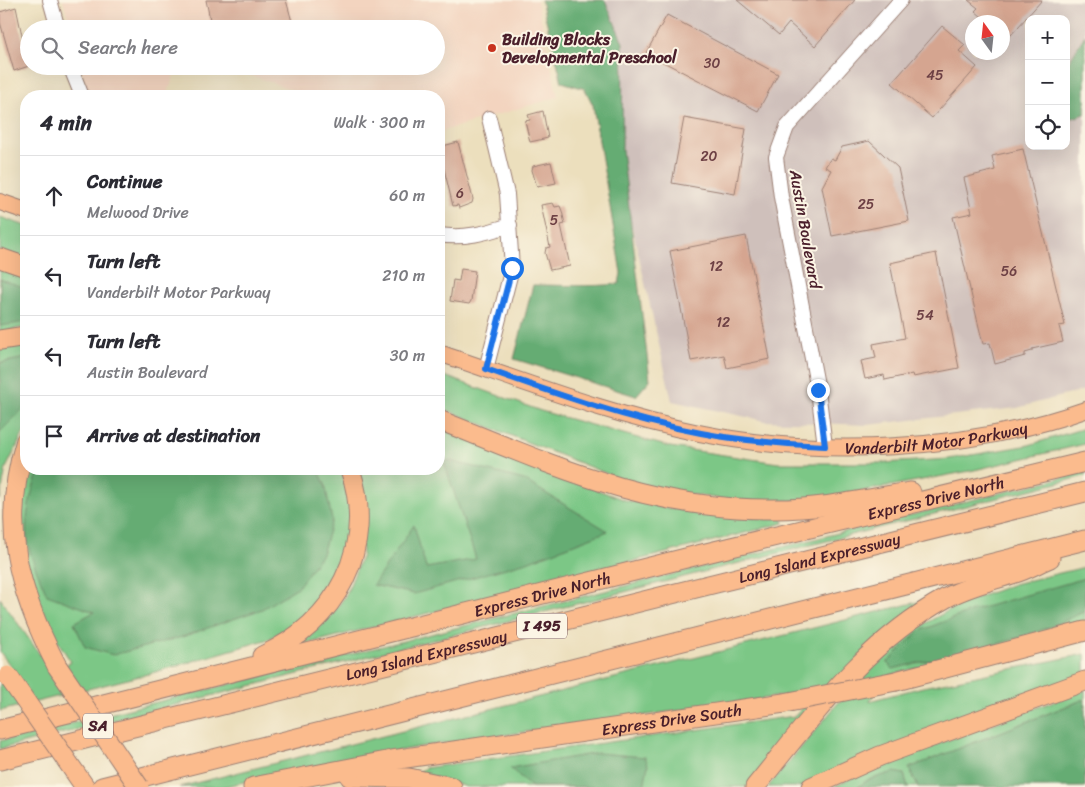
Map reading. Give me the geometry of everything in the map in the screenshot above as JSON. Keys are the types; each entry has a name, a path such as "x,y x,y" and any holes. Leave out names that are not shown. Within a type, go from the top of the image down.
{"highway":[{"path":"0,258 20,265"},
{"path":"0,340 20,337"},
{"path":"445,422 616,488 679,502 736,509 825,506 1080,463"},
{"path":"20,451 5,488 1,516 2,544 14,584 57,666"},
{"name":"Express Drive North","path":"0,730 1080,463"},
{"path":"215,676 288,643 314,622 334,600 348,572 356,543 358,499 352,475"},
{"name":"Long Island Expressway","path":"0,760 1085,492"},
{"path":"102,787 1085,541"},
{"path":"755,787 845,677 872,650 900,627 962,590 1016,573 1085,541"},
{"name":"SA","path":"6,593 139,787"},
{"name":"Express Drive South","path":"261,785 421,755 784,703 896,681 986,659 1085,631"},
{"path":"986,659 1085,642"},
{"path":"4,670 85,787"},
{"path":"811,787 880,756 1085,681"},
{"path":"261,785 388,776 428,781 452,787"}],"main road":[{"path":"0,202 20,209"},
{"name":"Vanderbilt Motor Parkway","path":"445,355 578,400 673,428 736,439 825,446 876,446 1001,432 1085,410"}],"street":[{"path":"50,0 56,20"},
{"name":"Austin Boulevard","path":"825,446 818,390 781,197 776,157 787,127 901,0"},
{"path":"74,75 80,90"},
{"path":"486,369 512,268 507,194 489,118"},
{"path":"445,237 453,238 478,235 510,225"}],"shaded area":[{"name":"Building Blocks Developmental Preschool","path":"63,0 537,0 558,97 445,130 445,90 293,90 250,75 445,75 445,20 69,20"},
{"path":"580,0 1085,0 1085,390 1017,408 867,425 765,421 672,401"},
{"path":"83,75 174,75 169,90 90,90 86,87"}],"green space":[{"path":"541,0 605,0 623,43 622,150 650,380 636,396 514,359 533,285 587,286 619,284 621,273 593,105 585,89 562,82"},
{"path":"1085,35 1085,114 1070,119 1070,60"},
{"path":"0,217 20,224 20,257 0,250"},
{"path":"0,263 20,270 20,328 0,332"},
{"path":"0,279 20,286 20,323 0,326"},
{"path":"20,346 20,440 6,468 0,500 0,349"},
{"path":"20,359 20,412 0,432 0,363"},
{"path":"445,376 541,411 670,447 778,463 883,463 949,459 1029,445 1085,428 1085,444 970,471 815,500 736,501 667,491 615,477 445,409"},
{"path":"445,430 521,462 625,500 724,518 782,517 784,523 306,644 304,641 330,617 346,595 362,555 358,475 445,475"},
{"path":"445,460 524,480 608,531 527,562 414,594 373,585 414,525 426,568 476,559 445,465"},
{"path":"1085,472 1085,476 0,749 0,741"},
{"path":"24,475 343,475 353,525 338,572 305,616 269,639 152,673 0,711 0,684 16,673 0,652 0,598 53,673 71,662 23,586 7,538"},
{"path":"38,475 321,475 325,484 332,520 322,554 298,587 262,609 182,637 113,655 85,647 74,623 94,612 47,595 35,566 27,539 28,508"},
{"path":"1085,567 1085,625 889,675 869,701 923,687 1085,654 1085,679 811,787 768,787 869,666 917,628 960,604 1014,584"},
{"path":"1085,578 1085,611 1062,622 1015,639 966,652 893,669 887,663 919,631 975,610"},
{"path":"929,599 749,787 466,787 419,772 425,768 795,716 818,691 425,746 304,768 222,787 180,787"},
{"path":"1085,690 1085,699 910,768 918,787 908,787 904,774 868,780 858,787 833,787 880,765"},
{"path":"1085,699 1085,787 918,787 909,768"},
{"path":"598,753 645,757 648,765 644,787 532,787 510,768"},
{"path":"894,772 904,774 908,787 858,787 868,780"}],"building":[{"path":"206,0 286,0 292,20 210,20"},
{"path":"737,0 855,0 815,46 789,23 779,35"},
{"path":"968,0 1042,0 1029,15 1025,15 1025,19 1010,36 1010,15 980,15 975,11 978,8"},
{"path":"16,7 20,26 20,69 14,71 0,22 0,12"},
{"path":"667,15 778,74 758,111 646,53"},
{"path":"942,26 965,45 959,51 965,56 965,60 969,60 977,67 932,118 892,83"},
{"path":"543,111 548,138 530,142 525,121 530,120 528,115"},
{"path":"684,118 746,129 735,194 672,183"},
{"path":"869,141 898,168 909,221 832,236 822,187 831,170 825,167 831,158 835,160 842,147"},
{"path":"458,142 473,199 472,203 459,208 458,205 453,206 445,173 445,145"},
{"path":"1023,149 1065,325 1059,326 1063,342 1032,349 1032,351 1025,353 1025,356 995,364 990,343 983,344 953,217 972,213 964,178 995,170 992,156"},
{"path":"551,162 556,183 537,187 532,170 533,166"},
{"path":"553,203 555,207 560,206 562,211 565,224 561,225 570,266 550,270 545,253 546,248 550,247 541,205"},
{"path":"746,236 770,359 727,368 724,355 691,361 670,251"},
{"path":"936,253 959,368 913,377 912,374 885,380 884,375 865,379 861,361 876,358 873,344 905,338 890,263"},
{"path":"461,269 475,271 469,304 450,301 453,280 459,281"}],"place":[{"name":"Building Blocks Developmental Preschool","path":"492,48"}],"route":[{"path":"512,268 494,344 486,369 578,400 673,428 736,439 825,446 818,390"}]}
